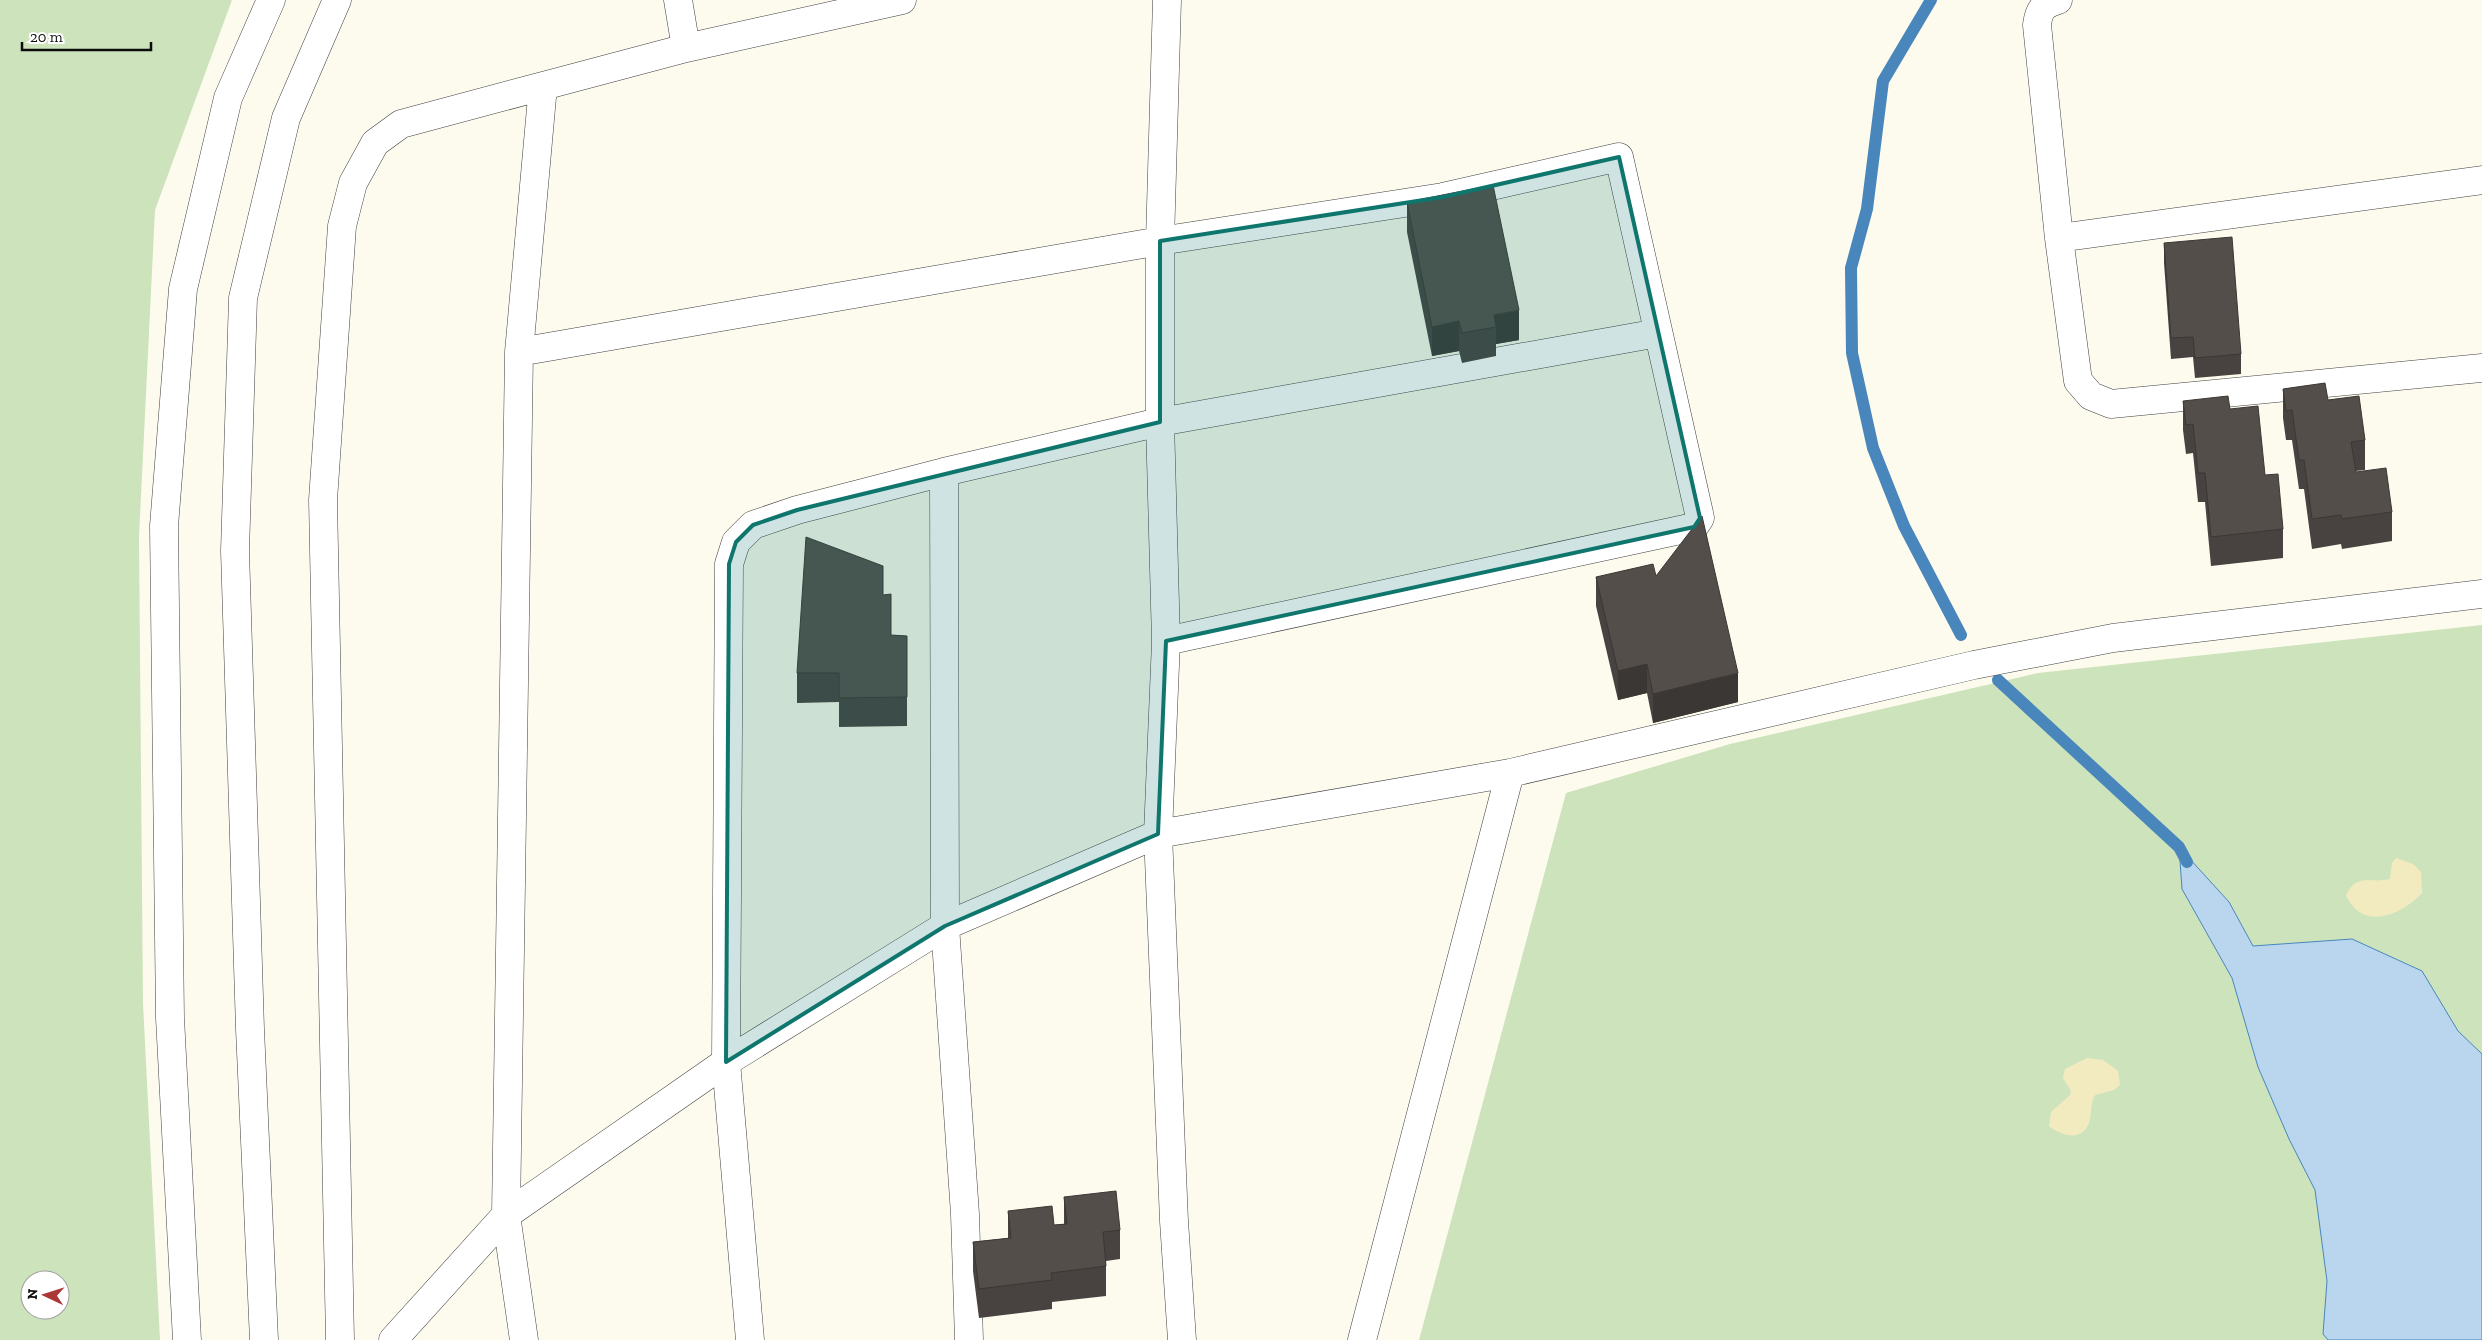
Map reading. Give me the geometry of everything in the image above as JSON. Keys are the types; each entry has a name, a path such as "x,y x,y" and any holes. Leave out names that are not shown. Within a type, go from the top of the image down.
{"street":[{"path":"187,1340 170,1018 164,526 183,289 228,98 271,0"},
{"path":"264,1340 250,1029 235,552 243,298 286,118 337,0"},
{"path":"678,0 686,48"},
{"path":"340,1340 322,500 342,226 353,183 375,143 401,124 686,48 902,0"},
{"path":"1167,0 1160,241 1160,422 1166,641 1158,834 1174,1221 1182,1340"},
{"path":"2058,0 2046,4 2038,12 2037,25 2059,238 2078,381 2091,396 2111,404 2482,368"},
{"path":"524,1340 506,1215 519,352 543,86"},
{"path":"519,352 1160,241 1443,197 1619,158 1699,513 1698,522 1694,527 1166,641"},
{"path":"2059,238 2482,180"},
{"path":"750,1340 726,1062 728,564 736,542 753,525 797,510 944,472 1160,422 1658,333"},
{"path":"944,472 946,926 965,1214 969,1340"},
{"path":"393,1340 506,1215 726,1062 946,926 1158,834 1510,773 1974,665 2113,638 2482,594"},
{"path":"1362,1340 1510,773"}],"highlighted area":[{"path":"1619,157 1700,518 1694,527 1166,641 1158,834 945,926 726,1062 729,564 736,542 753,525 797,510 1160,422 1160,241 1443,197"}],"green space":[{"path":"0,0 232,0 155,210 139,537 143,1003 160,1340 0,1340"},
{"path":"2482,625 2482,1340 1419,1340 1566,793 1730,744 2038,673"}],"sand":[{"path":"2396,858 2413,864 2421,872 2422,893 2404,908 2393,913 2372,916 2362,913 2353,906 2346,895 2350,888 2359,881 2390,879 2392,863"},
{"path":"2087,1058 2103,1060 2118,1071 2120,1085 2114,1090 2095,1095 2089,1123 2082,1133 2077,1135 2066,1134 2049,1126 2051,1112 2070,1095 2071,1091 2063,1078 2065,1069"}],"water":[{"path":"2179,847 2229,902 2253,946 2352,939 2422,971 2458,1031 2482,1054 2482,1340 2328,1340 2323,1334 2327,1281 2315,1190 2289,1139 2258,1067 2232,978 2182,889"}],"building":[{"path":"1493,185 1519,310 1494,315 1496,327 1462,333 1459,321 1432,327 1407,202"},
{"path":"2232,237 2241,354 2195,358 2193,337 2171,338 2164,243"},
{"path":"2325,383 2328,400 2359,396 2365,440 2351,442 2356,472 2386,468 2392,512 2342,519 2341,515 2312,519 2304,460 2299,460 2292,410 2286,411 2283,389"},
{"path":"2228,396 2230,409 2258,406 2265,475 2278,474 2283,529 2211,537 2205,473 2198,473 2193,424 2186,425 2183,401"},
{"path":"1702,516 1738,673 1653,694 1647,664 1618,671 1596,577 1653,564 1656,576"},
{"path":"806,537 883,566 883,595 891,594 891,635 907,636 907,697 839,698 839,673 797,673"},
{"path":"1116,1191 1120,1230 1103,1232 1106,1266 1051,1273 1052,1280 979,1289 973,1242 1011,1238 1008,1211 1052,1206 1054,1225 1067,1224 1064,1197"}],"waterway":[{"path":"1931,0 1883,81 1867,209 1851,268 1852,353 1873,448 1904,526 1961,635"},
{"path":"1998,680 2179,847 2187,862"}]}
